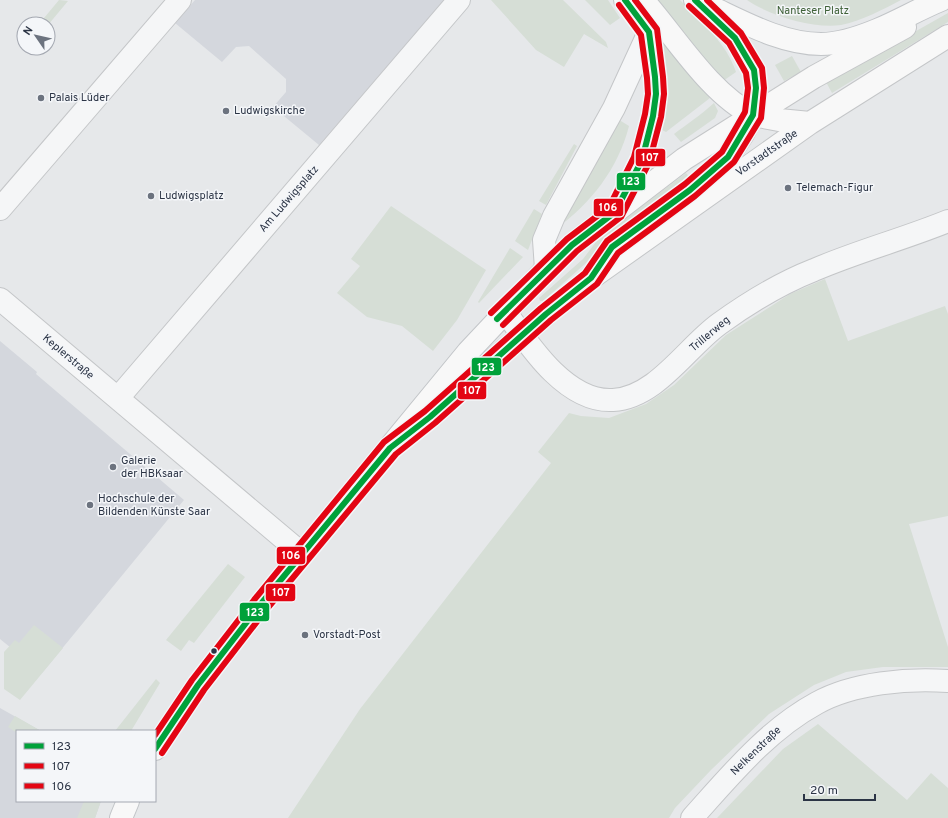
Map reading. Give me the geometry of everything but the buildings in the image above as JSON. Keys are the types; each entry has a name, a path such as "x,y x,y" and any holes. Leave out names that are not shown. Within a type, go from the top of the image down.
{"main road":[{"path":"615,212 631,184 642,160 653,116 655,82 649,32 625,0"},
{"path":"643,0 721,92 739,108 753,115 779,120 810,123"},
{"path":"591,278 612,248 690,190 728,157 753,115 755,82 754,70 745,52 735,38 696,0"},
{"path":"696,0 768,32 797,41 822,44 845,40 877,30 941,0"},
{"name":"Vorstadtstraße","path":"156,748 210,669 301,553 390,448 468,352 504,311 546,268 572,245 684,159 826,70 948,3"},
{"name":"Vorstadtstraße","path":"390,448 430,417 522,335 591,278 810,123 948,36"},
{"path":"121,818 128,802"}],"street":[{"path":"0,209 180,0"},
{"name":"Am Ludwigsplatz","path":"118,398 459,0"},
{"path":"546,268 544,240 554,216 614,108 649,32"},
{"name":"Trillerweg","path":"504,311 551,370 570,386 591,397 613,400 639,393 665,375 719,324 779,287 814,270 948,221"},
{"name":"Keplerstraße","path":"0,299 301,553"},
{"name":"Nelkenstraße","path":"692,818 779,728 818,702 849,691 884,682 928,680 948,681"}],"shaded area":[{"path":"195,0 444,0 319,145 273,107 286,92 286,79 249,46 236,47 222,62 175,23"},
{"name":"Hochschule der Bildenden Künste Saar","path":"0,341 37,372 36,374 184,500 42,673 0,639"},
{"path":"0,708 39,730 16,730 16,802 101,802 95,818 0,818"}],"green space":[{"path":"59,0 68,1 56,16 46,16"},
{"path":"491,0 563,0 606,42 608,48 584,34 564,67 536,50"},
{"path":"585,0 608,0 620,18 610,25"},
{"path":"656,0 680,0 707,27 721,44 736,72 723,81"},
{"name":"Nanteser Platz","path":"747,0 901,0 856,21 830,26 792,20 768,11"},
{"path":"948,13 948,22 832,93 826,82"},
{"path":"655,26 710,98 666,132 662,130 665,111 666,78"},
{"path":"792,56 801,72 784,81 775,65"},
{"path":"714,103 718,111 715,118 681,142 674,134"},
{"path":"616,118 629,126 618,157 602,184 592,196 569,219 556,229"},
{"path":"574,144 577,146 546,205 539,201"},
{"path":"686,173 690,178 602,242 586,263 543,301 540,301 539,298 583,259 599,238"},
{"path":"391,206 486,270 457,320 433,351 402,326 367,317 337,293 360,266 351,259"},
{"path":"534,209 542,214 528,250 515,241"},
{"path":"510,248 523,257 479,303 478,302"},
{"path":"825,279 848,341 945,306 948,314 948,516 909,524 948,647 948,667 883,667 846,672 814,685 769,714 711,770 675,808 669,818 288,818 360,709 551,463 538,452 569,413 581,416 609,418 646,404 674,385 726,335 790,294"},
{"path":"228,564 245,577 194,643 189,640 181,651 166,640"},
{"path":"34,625 63,648 20,700 4,689 4,652 15,640 19,643"},
{"path":"156,679 160,683 132,730 116,730"},
{"path":"15,716 39,730 16,730 16,732 8,727"},
{"path":"818,724 907,800 931,773 948,788 948,818 717,818 783,749"},
{"path":"84,802 101,802 95,818 77,818"}],"transit line":[{"name":"123","path":"497,319 572,245 615,212 642,160 653,116 656,94 655,77 649,32 625,0"},
{"name":"107","path":"503,325 577,251 621,217 649,163 661,117 664,94 663,77 657,29 635,0"},
{"name":"123","path":"156,748 198,685 260,605 390,448 430,417 546,314 591,278 612,247 690,190 728,157 753,115 756,88 754,70 735,38 695,0"},
{"name":"107","path":"162,753 204,690 266,610 396,454 435,423 551,320 597,284 618,253 695,196 734,162 761,118 764,88 762,68 741,33 707,0"},
{"name":"106","path":"491,313 567,239 609,207 634,157 645,114 648,94 647,78 641,35 619,5"},
{"name":"106","path":"156,734 192,680 254,600 384,442 425,411 541,308 585,273 607,241 685,184 722,152 745,112 748,88 746,73 729,43 689,6"}],"place":[{"name":"Palais Lüder","path":"41,98"},
{"name":"Ludwigskirche","path":"226,111"},
{"name":"Telemach-Figur","path":"788,188"},
{"name":"Ludwigsplatz","path":"151,196"},
{"name":"Galerie der HBKsaar","path":"113,467"},
{"name":"Hochschule der Bildenden Künste Saar","path":"90,505"},
{"name":"Vorstadt-Post","path":"305,635"}]}
